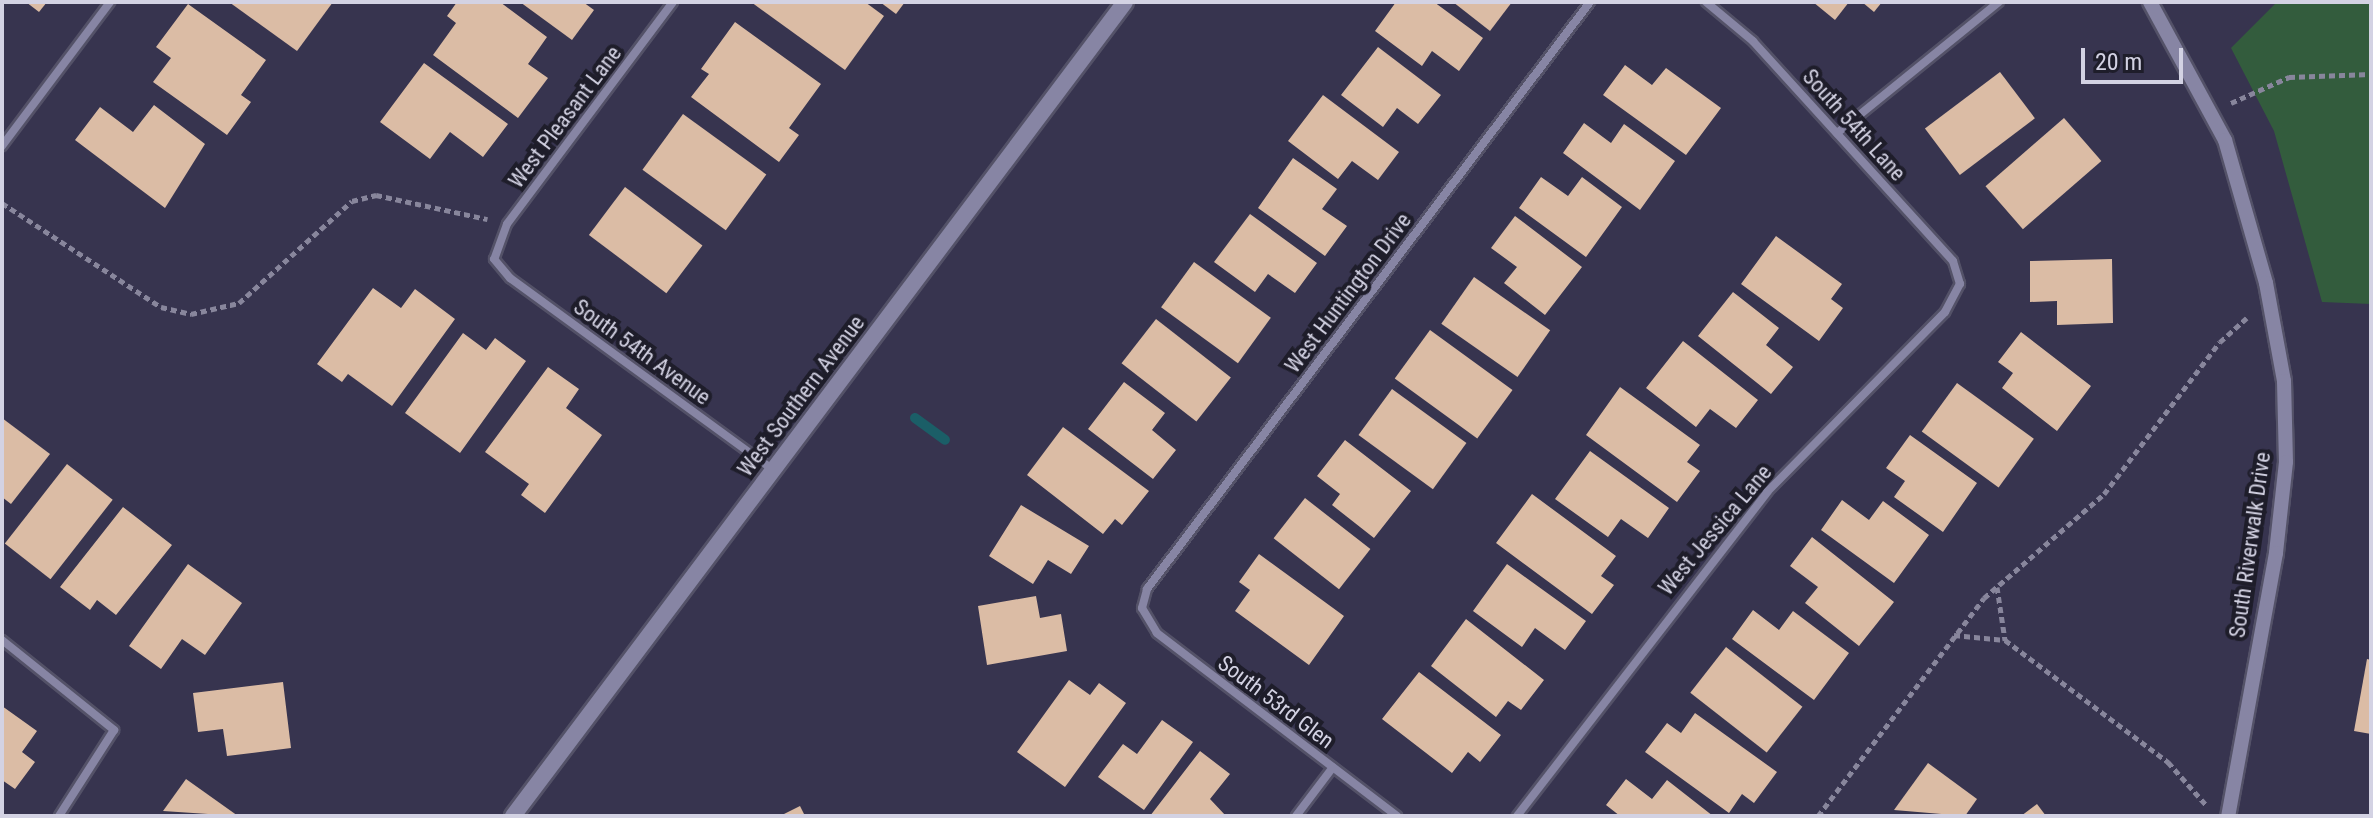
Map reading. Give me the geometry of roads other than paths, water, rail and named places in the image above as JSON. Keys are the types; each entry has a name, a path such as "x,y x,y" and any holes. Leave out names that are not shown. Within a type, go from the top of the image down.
{"main road":[{"name":"West Southern Avenue","path":"513,816 1125,2"}],"street":[{"path":"2,146 110,2"},
{"name":"West Pleasant Lane","path":"494,259 507,224 673,2"},
{"name":"West Huntington Drive","path":"1142,608 1147,589 1590,2"},
{"name":"South 54th Lane","path":"1706,2 1753,41 1953,261 1960,284"},
{"path":"1837,133 1999,2"},
{"name":"South Riverwalk Drive","path":"2150,2 2225,140 2269,298 2284,381 2286,462 2228,816"},
{"name":"South 54th Avenue","path":"494,259 510,278 773,470"},
{"name":"West Jessica Lane","path":"1517,816 1767,492 1945,312 1960,284"},
{"name":"South 53rd Glen","path":"1142,608 1157,633 1397,816"},
{"path":"2,640 114,730 59,816"},
{"path":"1296,816 1333,767"}],"waterway":[{"path":"915,418 945,440"}]}
